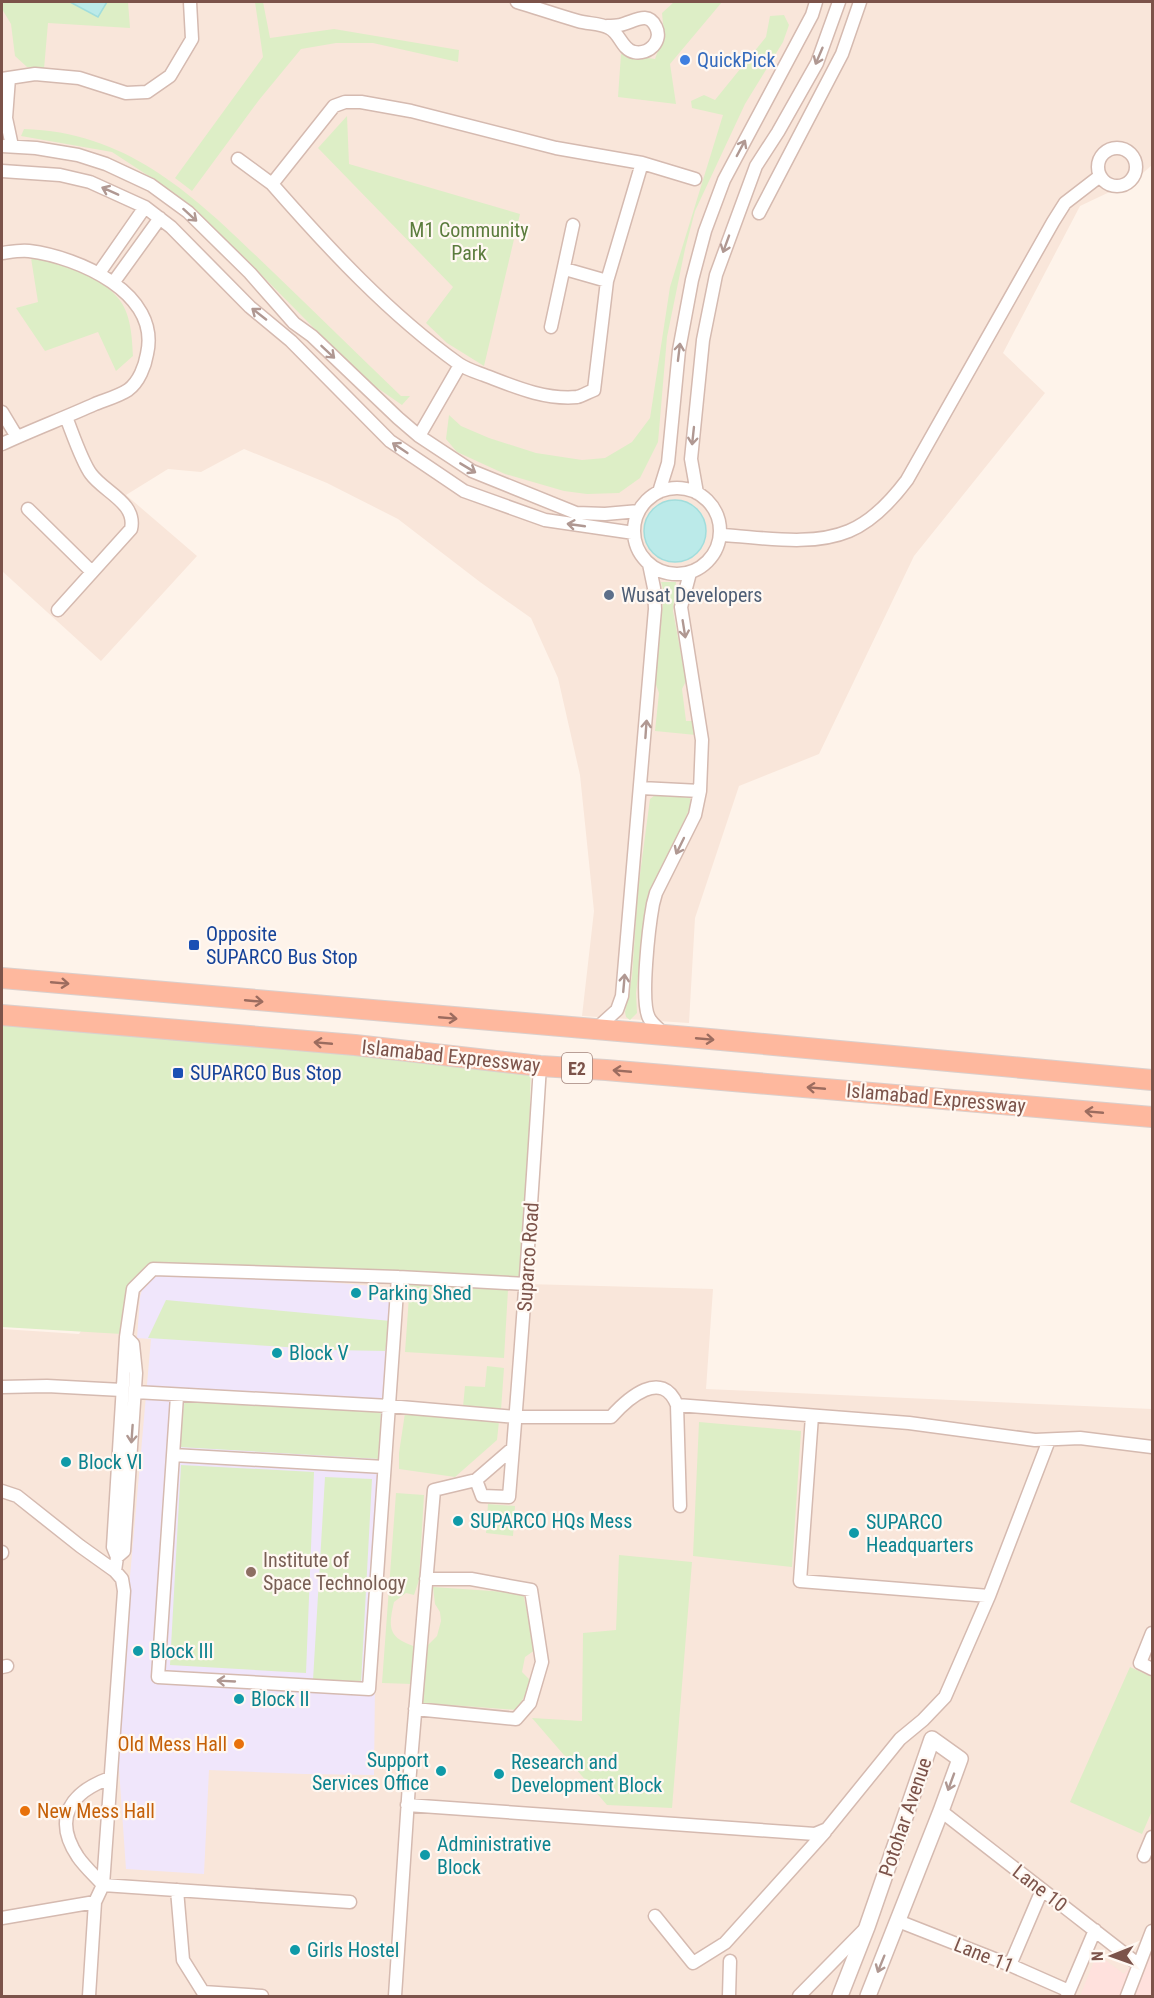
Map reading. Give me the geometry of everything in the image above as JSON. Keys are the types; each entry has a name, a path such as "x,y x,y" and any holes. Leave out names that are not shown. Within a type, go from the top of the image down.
{"highway":[{"name":"Islamabad Expressway","path":"2,978 1152,1080"},
{"name":"Islamabad Expressway","path":"2,1015 355,1046 540,1066 1152,1117"}],"street":[{"path":"190,2 192,39 170,76 147,92 126,93 79,78 35,74 5,79 7,146 78,155 106,164 151,185 188,212 250,273 289,317 419,436 472,471 576,513 605,514 639,511"},
{"path":"517,2 580,22 607,26"},
{"path":"659,492 668,464 680,341 692,280 705,231 724,180 812,15 816,2"},
{"path":"697,493 691,459 703,340 719,264 756,166 817,63 839,2"},
{"path":"759,213 842,54 860,2"},
{"path":"272,183 334,106 345,102 361,102 411,111 556,148 642,163 695,179"},
{"path":"238,159 272,183 349,268 439,350 460,365 523,390 547,395 578,397 594,390 607,281 642,163"},
{"path":"2,171 60,175 90,182 145,207 160,218 250,307 291,341 390,441 464,491 545,520 634,533"},
{"path":"721,535 793,539 834,536 861,525 892,499 908,480 1065,203 1100,176"},
{"path":"99,273 145,207"},
{"path":"112,283 160,218"},
{"path":"551,327 573,225"},
{"path":"2,253 26,251 48,254 99,273 136,305 145,317 149,334 145,367 129,390 2,444"},
{"path":"565,269 607,281"},
{"path":"291,341 302,329"},
{"path":"419,436 460,365"},
{"path":"2,412 17,437"},
{"path":"58,610 131,529 133,521 130,510 91,474 66,417"},
{"path":"678,488 697,493 711,504 719,521 721,535 714,554 704,565 690,573 661,572 641,555 634,533 635,522 639,511 651,497 659,492 678,488"},
{"path":"28,509 92,572"},
{"path":"595,1030 610,1018 621,1003 655,609 649,564"},
{"path":"667,1036 649,1017 645,1003 650,917 656,893 695,815 700,791 702,740 681,607 690,573"},
{"path":"641,788 700,791"},
{"name":"Suparco Road","path":"476,1480 482,1496 509,1497 540,1066"},
{"path":"115,1571 117,1557 124,1551 129,1390 126,1337 133,1289 153,1269 398,1277 526,1284"},
{"path":"177,1396 158,1677 369,1689 398,1277"},
{"path":"2,1388 36,1386 129,1390 177,1396 389,1406 516,1417 611,1417 626,1400 646,1389 664,1389 672,1394 677,1405 680,1506"},
{"path":"677,1405 909,1423 1035,1440 1080,1438 1152,1447"},
{"path":"812,1416 800,1581 989,1596"},
{"path":"655,1916 693,1963 725,1943 827,1829 900,1739 923,1720 945,1697 989,1596 1049,1440"},
{"path":"395,1996 407,1805 434,1490 476,1480 513,1448"},
{"path":"173,1455 384,1467"},
{"path":"2,1491 17,1496 115,1571 122,1580 124,1592 103,1885 95,1902 89,1996"},
{"path":"415,1709 516,1719 530,1703 542,1662 531,1590 471,1579 426,1579"},
{"path":"1152,1634 1140,1663 1152,1669"},
{"name":"Potohar Avenue","path":"840,1996 867,1927 932,1739 960,1760 868,1996"},
{"path":"110,1778 94,1783 76,1796 67,1810 67,1832 78,1856 103,1885 350,1902"},
{"path":"407,1805 814,1834 827,1829"},
{"name":"Lane 10","path":"941,1811 1139,1965"},
{"path":"1144,1857 1152,1837"},
{"path":"177,1890 183,1959 203,1992 262,1996"},
{"path":"1010,1965 1042,1890"},
{"path":"2,1918 95,1902"},
{"name":"Lane 11","path":"898,1921 1010,1965 1068,1994"},
{"path":"799,1996 867,1927"},
{"path":"1068,1994 1095,1930"},
{"path":"1127,1996 1152,1931"},
{"path":"729,1996 730,1961"}],"shaded area":[{"path":"2,2 1152,2 1152,165 1135,180 1080,206 1003,353 1045,393 914,556 819,754 739,786 695,918 689,1023 582,1016 594,911 580,775 558,678 531,618 398,519 327,483 244,449 201,472 168,469 126,495 197,556 101,661 2,571"},
{"path":"132,1263 526,1284 713,1289 706,1389 1152,1409 1152,1996 2,1996 2,1329 79,1334"},
{"name":"Institute of Space Technology","path":"162,1274 262,1276 394,1288 375,1684 374,1775 209,1770 204,1874 126,1869 118,1755 128,1599 151,1339 137,1338 140,1297 143,1286 150,1278"},
{"path":"1152,1939 1152,1996 1080,1996 1097,1954 1124,1974"}],"green space":[{"path":"2,2 128,2 130,28 48,23 44,69 27,67 15,56 11,24 2,9"},
{"path":"255,2 263,2 270,38 334,29 459,50 458,62 373,43 336,43 301,49 259,100 192,191 175,178 263,57"},
{"path":"674,2 722,2 670,64 676,104 618,97 621,54 655,59 664,34 662,13"},
{"path":"784,15 789,25 783,42 745,104 695,211 667,337 658,442 640,478 619,493 587,494 564,491 505,474 457,452 446,439 449,415 461,426 489,438 536,453 582,460 605,458 632,442 650,418 670,287 723,115 692,108 691,101 704,95 715,100 766,37 770,16"},
{"name":"M1 Community Park","path":"347,116 349,164 520,214 484,366 447,343 426,323 453,287 318,148"},
{"path":"24,129 63,133 99,143 131,157 162,175 219,221 401,396 410,396 402,405 363,378 244,257 194,210 161,184 112,152 21,136"},
{"path":"31,258 66,265 90,276 110,290 126,311 130,325 133,356 116,371 98,332 45,351 16,308 38,302"},
{"path":"661,582 676,582 673,611 686,681 682,689 686,721 696,721 696,735 655,731 659,693 655,682 664,593"},
{"path":"655,795 690,796 691,805 671,851 648,894 636,993 637,1013 630,1020 626,1017 625,1012 632,977 638,889 650,799"},
{"path":"2,1024 531,1065 526,1284 146,1266 127,1290 122,1334 2,1327"},
{"path":"410,1283 508,1290 504,1358 405,1352"},
{"path":"166,1300 391,1321 385,1351 332,1350 148,1338"},
{"path":"487,1366 504,1368 501,1410 463,1407 465,1386 485,1387"},
{"path":"185,1399 381,1412 379,1459 179,1447"},
{"path":"405,1413 499,1421 497,1440 455,1477 399,1469"},
{"path":"699,1422 801,1431 792,1567 693,1556"},
{"path":"181,1465 314,1472 306,1673 170,1665"},
{"path":"325,1477 372,1479 361,1683 313,1680"},
{"path":"396,1493 424,1495 419,1580 414,1595 406,1593 394,1602 391,1619 395,1636 416,1647 412,1684 382,1683"},
{"path":"488,1504 515,1506 513,1536 486,1533"},
{"path":"619,1555 692,1562 672,1808 607,1805 532,1718 582,1721 583,1633 616,1630"},
{"path":"433,1587 523,1593 535,1650 525,1657 522,1672 532,1682 517,1710 423,1703 427,1646 437,1636 441,1621 440,1612 435,1604"},
{"path":"1130,1667 1152,1677 1152,1811 1142,1834 1070,1802"}],"water":[{"path":"70,2 107,2 98,17"},
{"path":"675,500 687,502 697,509 704,519 706,531 704,543 697,553 687,560 675,562 663,560 653,553 646,543 644,531 646,519 653,509 663,502"}],"place":[{"name":"QuickPick","path":"685,60"},
{"name":"Wusat Developers","path":"609,595"},
{"name":"Opposite SUPARCO Bus Stop","path":"194,945"},
{"name":"SUPARCO Bus Stop","path":"178,1073"},
{"name":"Parking Shed","path":"356,1293"},
{"name":"Block V","path":"277,1353"},
{"name":"Block VI","path":"66,1462"},
{"name":"SUPARCO HQs Mess","path":"458,1521"},
{"name":"SUPARCO Headquarters","path":"854,1533"},
{"name":"Institute of Space Technology","path":"251,1572"},
{"name":"Block III","path":"138,1651"},
{"name":"Block II","path":"239,1699"},
{"name":"Old Mess Hall","path":"239,1744"},
{"name":"Support Services Office","path":"441,1771"},
{"name":"Research and Development Block","path":"499,1774"},
{"name":"New Mess Hall","path":"25,1811"},
{"name":"Administrative Block","path":"425,1855"},
{"name":"Girls Hostel","path":"295,1950"}]}
